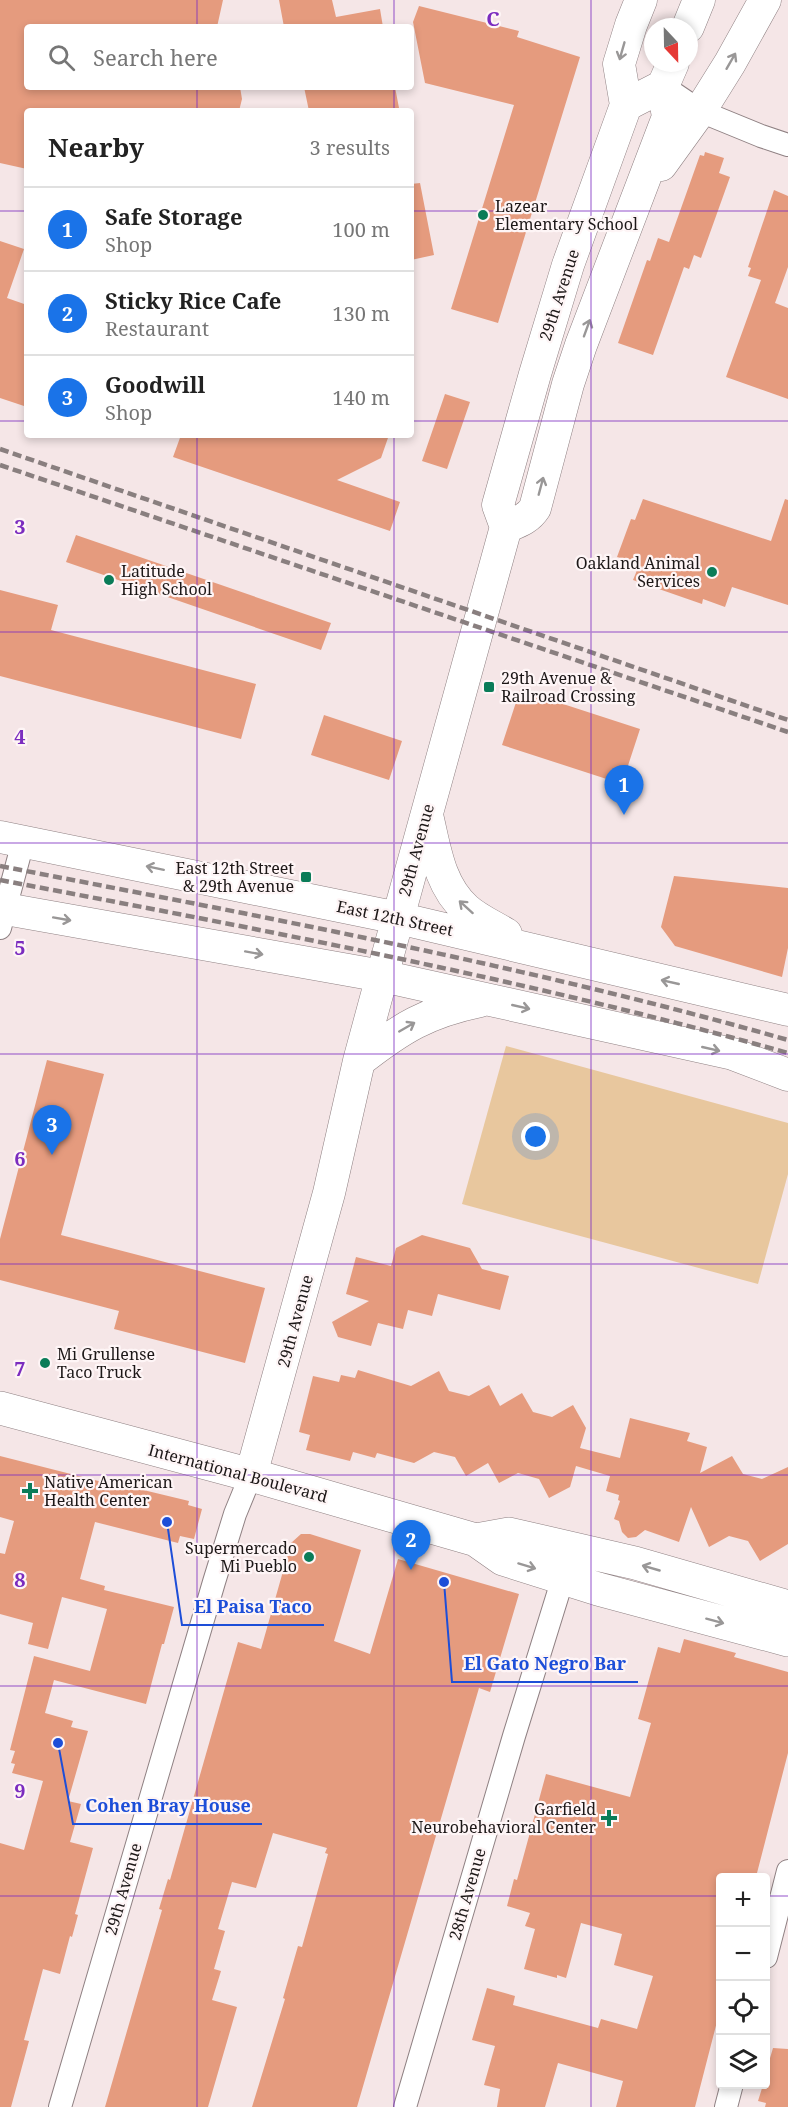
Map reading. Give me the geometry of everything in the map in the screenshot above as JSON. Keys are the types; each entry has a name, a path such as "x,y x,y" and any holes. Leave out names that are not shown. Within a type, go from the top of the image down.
{"main road":[{"path":"641,0 630,25 619,64 627,105 668,74"},
{"path":"692,18 699,0"},
{"path":"633,204 700,111 765,0"},
{"path":"506,527 523,520 535,508 574,364 668,117 668,74"},
{"name":"29th Avenue","path":"251,1475 329,1193 359,1061 506,527 498,505 568,265 627,105"},
{"path":"426,813 441,871 450,892 467,910 533,950"},
{"name":"East 12th Street","path":"11,839 398,918 788,1010"},
{"path":"2,915 382,976 733,1054 788,1075"},
{"path":"359,1061 411,1024 448,1008 487,999"},
{"name":"International Boulevard","path":"0,1408 251,1475 476,1540 503,1559 598,1589 788,1640"},
{"name":"International Boulevard","path":"476,1540 509,1534 635,1563 788,1607"}],"street":[{"path":"668,74 700,111 788,145"},
{"path":"2,915 11,839"},
{"name":"29th Avenue","path":"60,2107 218,1571 251,1475"},
{"name":"28th Avenue","path":"405,2107 563,1578"},
{"path":"770,1938 788,1871"},
{"path":"726,2107 731,2089"}],"shaded area":[{"path":"506,1046 788,1123 788,1174 758,1284 462,1204"}],"building":[{"path":"0,0 223,0 218,24 24,24 24,90 240,90 242,99 240,108 24,108 24,168 0,163"},
{"path":"279,0 332,0 336,17 380,9 382,24 283,24"},
{"path":"419,6 519,31 517,37 580,57 498,323 451,309 514,105 425,83 413,22"},
{"path":"305,90 396,90 399,108 308,108"},
{"path":"705,152 724,158 719,173 730,177 701,258 694,255 689,269 684,267 653,355 618,343 647,260 650,261 658,238 669,242 700,155 704,156"},
{"path":"420,183 434,255 414,259 414,184"},
{"path":"774,190 788,196 788,267 775,303 788,308 788,399 726,377 761,280 748,276 751,268 748,267"},
{"path":"0,241 24,249 7,298 24,304 24,406 0,398"},
{"path":"445,394 470,402 447,469 422,461"},
{"path":"180,438 388,438 381,458 337,480 400,502 390,531 173,457"},
{"name":"Oakland Animal Services","path":"643,499 771,541 785,499 788,500 788,605 732,587 725,607 703,599 702,604 633,580 640,563 617,557 631,519 635,520"},
{"path":"76,535 331,623 321,650 66,562"},
{"path":"0,590 58,605 51,630 256,684 241,739 0,676"},
{"path":"520,690 640,729 622,784 502,745"},
{"path":"324,715 402,741 389,780 311,755"},
{"path":"674,876 788,888 788,948 782,977 675,946 661,927"},
{"path":"47,1060 104,1074 61,1235 265,1288 245,1363 114,1329 119,1311 0,1280 0,1239"},
{"path":"422,1235 470,1248 482,1269 509,1276 500,1310 438,1294 432,1316 408,1310 403,1329 378,1323 371,1346 338,1337 332,1322 369,1301 346,1294 356,1257 391,1266 396,1248"},
{"path":"358,1370 411,1386 439,1371 449,1391 469,1396 489,1385 500,1406 522,1393 533,1412 552,1417 573,1405 586,1428 580,1448 620,1458 630,1418 690,1433 687,1441 707,1447 700,1473 732,1456 743,1474 762,1479 788,1467 788,1544 760,1561 748,1541 729,1536 709,1547 691,1507 679,1542 645,1530 636,1537 628,1538 622,1532 619,1521 614,1519 620,1501 618,1500 619,1495 606,1491 610,1476 576,1466 570,1487 549,1498 539,1479 518,1473 499,1483 488,1463 466,1476 455,1457 434,1452 414,1463 377,1453 375,1458 353,1452 350,1461 306,1450 310,1435 299,1432 313,1376 339,1382 341,1375 355,1378"},
{"path":"0,1456 134,1490 135,1488 189,1501 188,1505 202,1509 194,1539 180,1536 178,1543 95,1522 80,1579 105,1586 104,1590 174,1607 146,1704 54,1680 45,1713 73,1721 71,1727 88,1731 68,1801 81,1804 70,1842 93,1848 75,1914 78,1915 60,1974 43,1969 24,2040 29,2041 11,2107 0,2107 0,1843 24,1850 43,1781 12,1773 15,1764 11,1763 15,1751 10,1750 34,1656 90,1671 107,1609 62,1597 48,1649 28,1644 33,1623 0,1614 0,1553 5,1554 14,1521 0,1517"},
{"path":"301,1534 310,1534 361,1550 334,1641 370,1654 398,1559 519,1594 490,1692 479,1688 357,2107 252,2107 285,1999 283,1998 298,1946 302,1947 328,1854 325,1853 327,1848 273,1833 256,1888 232,1882 218,1929 225,1931 214,1969 221,1971 212,2000 237,2007 208,2107 105,2107 162,1910 159,1909 168,1879 170,1880 238,1642 261,1649 291,1543"},
{"path":"684,1639 736,1653 734,1657 788,1672 788,1753 757,1873 716,1873 716,2026 695,2107 616,2107 623,2081 558,2063 545,2107 497,2107 500,2089 484,2085 495,2046 472,2040 487,1988 515,1996 513,2005 598,2028 601,2019 637,2029 653,1976 614,1965 622,1934 581,1923 566,1978 557,1975 557,1978 524,1969 535,1929 525,1926 530,1913 507,1906 514,1879 517,1880 546,1774 630,1797 651,1723 638,1719 658,1647 680,1653"},
{"path":"773,2048 788,2049 788,2107 765,2107 766,2103 758,2101 762,2089 770,2089 770,2058"}],"railway":[{"path":"0,449 788,720"},
{"path":"0,465 788,732"},
{"path":"0,866 396,944 593,989 788,1040"},
{"path":"0,880 297,937 494,979 593,1002 788,1053"}],"place":[{"name":"Lazear Elementary School","path":"483,215"},
{"name":"Oakland Animal Services","path":"712,572"},
{"name":"Latitude High School","path":"109,580"},
{"name":"29th Avenue & Railroad Crossing","path":"489,687"},
{"name":"Safe Storage","path":"624,815"},
{"name":"East 12th Street & 29th Avenue","path":"306,877"},
{"name":"Goodwill","path":"52,1155"},
{"name":"Mi Grullense Taco Truck","path":"45,1363"},
{"name":"Native American Health Center","path":"30,1491"},
{"name":"El Paisa Taco","path":"167,1522"},
{"name":"Supermercado Mi Pueblo","path":"309,1557"},
{"name":"Sticky Rice Cafe","path":"411,1570"},
{"name":"El Gato Negro Bar","path":"444,1582"},
{"name":"Cohen Bray House","path":"58,1743"},
{"name":"Garfield Neurobehavioral Center","path":"609,1818"}]}
